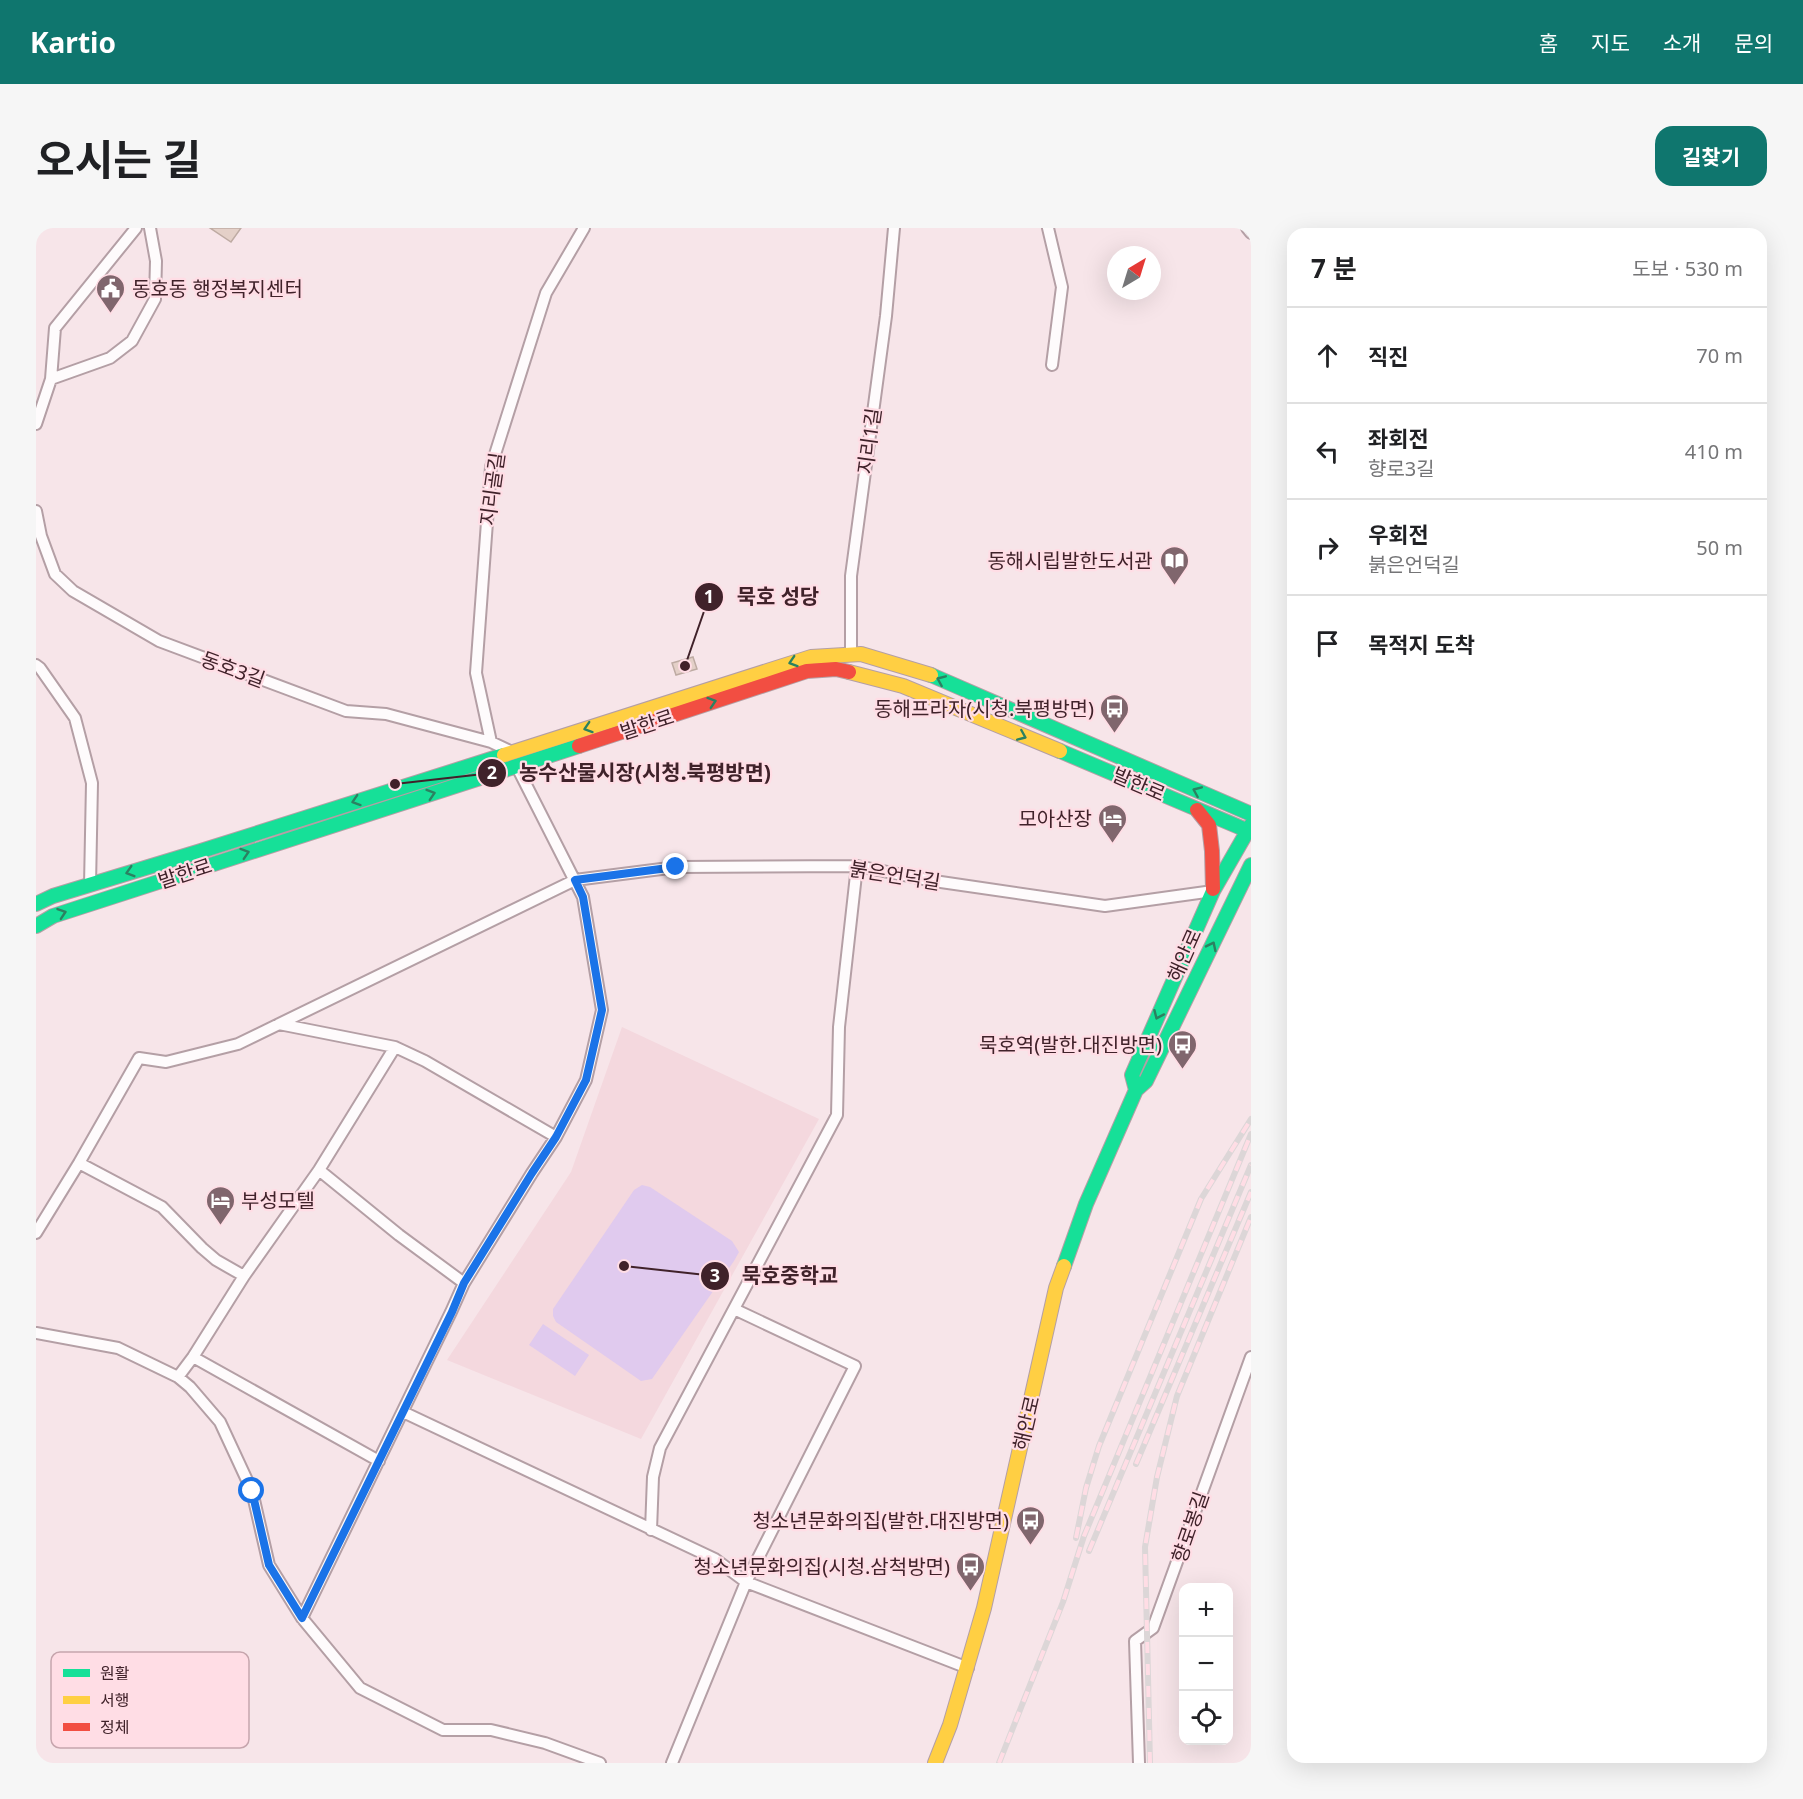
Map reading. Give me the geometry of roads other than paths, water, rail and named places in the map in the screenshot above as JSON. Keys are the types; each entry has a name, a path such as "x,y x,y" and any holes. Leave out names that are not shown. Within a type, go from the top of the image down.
{"street":[{"path":"36,424 51,379 55,328 136,228"},
{"path":"51,379 110,358 132,341 155,299 156,261 150,228"},
{"name":"지리골길","path":"491,742 476,673 491,467 546,293 584,228"},
{"name":"지리1길","path":"851,654 851,576 886,316 894,228"},
{"path":"1048,228 1062,287 1052,365"},
{"path":"1247,228 1251,233"},
{"name":"동호3길","path":"36,511 41,536 55,574 73,591 159,641 346,711 386,714 491,742"},
{"path":"850,671 851,654"},
{"name":"발한로","path":"36,904 53,896 811,657 851,654 861,654 921,671 1251,814"},
{"path":"36,665 75,718 92,783 90,904"},
{"name":"발한로","path":"36,926 53,916 807,671 823,669 850,671 903,686 1250,830"},
{"path":"302,1618 452,1312 464,1283 556,1137 586,1080 602,1010 583,897 517,767 512,752 491,742"},
{"path":"1195,807 1209,825 1213,891"},
{"name":"해안로","path":"1136,1090 1132,1075 1213,891 1250,830"},
{"path":"651,1530 653,1477 660,1448 837,1115 838,1027 857,866"},
{"name":"붉은언덕길","path":"79,1163 139,1058 166,1062 238,1044 575,880 676,867 857,866 934,881 1105,906 1213,891"},
{"name":"해안로","path":"935,1763 950,1725 984,1608 1056,1288 1086,1204 1136,1090 1146,1081 1251,866"},
{"path":"279,1024 395,1047 425,1061 556,1137"},
{"path":"178,1377 194,1357 244,1276 319,1170 395,1047"},
{"path":"36,1233 79,1163 162,1207 216,1260 244,1276"},
{"path":"319,1170 416,1248 464,1283"},
{"path":"672,1763 746,1582 855,1366 734,1309"},
{"path":"36,1333 118,1348 178,1377 190,1387 220,1422 252,1491 269,1565 302,1618 360,1688 443,1730 491,1730 545,1743 600,1763"},
{"path":"194,1357 379,1461"},
{"name":"향로봉길","path":"1139,1763 1135,1641 1153,1628 1251,1357"},
{"path":"403,1412 715,1559 746,1582 968,1668"}],"railway":[{"path":"1076,1538 1086,1488 1099,1446 1201,1199 1251,1119"},
{"path":"999,1763 1063,1602 1084,1536 1251,1134"},
{"path":"1089,1551 1251,1165"},
{"path":"1136,1464 1251,1192"},
{"path":"1150,1763 1145,1547 1157,1477 1177,1396 1251,1217"}],"place":[{"name":"동호동 행정복지센터","path":"111,314"},
{"name":"동해시립발한도서관","path":"1174,586"},
{"name":"묵호 성당","path":"685,666"},
{"name":"동해프라자(시청.북평방면)","path":"1115,734"},
{"name":"농수산물시장(시청.북평방면)","path":"395,784"},
{"name":"모아산장","path":"1113,844"},
{"name":"묵호역(발한.대진방면)","path":"1183,1070"},
{"name":"부성모텔","path":"220,1226"},
{"name":"묵호중학교","path":"624,1266"},
{"name":"청소년문화의집(발한.대진방면)","path":"1030,1546"},
{"name":"청소년문화의집(시청.삼척방면)","path":"971,1592"}]}
